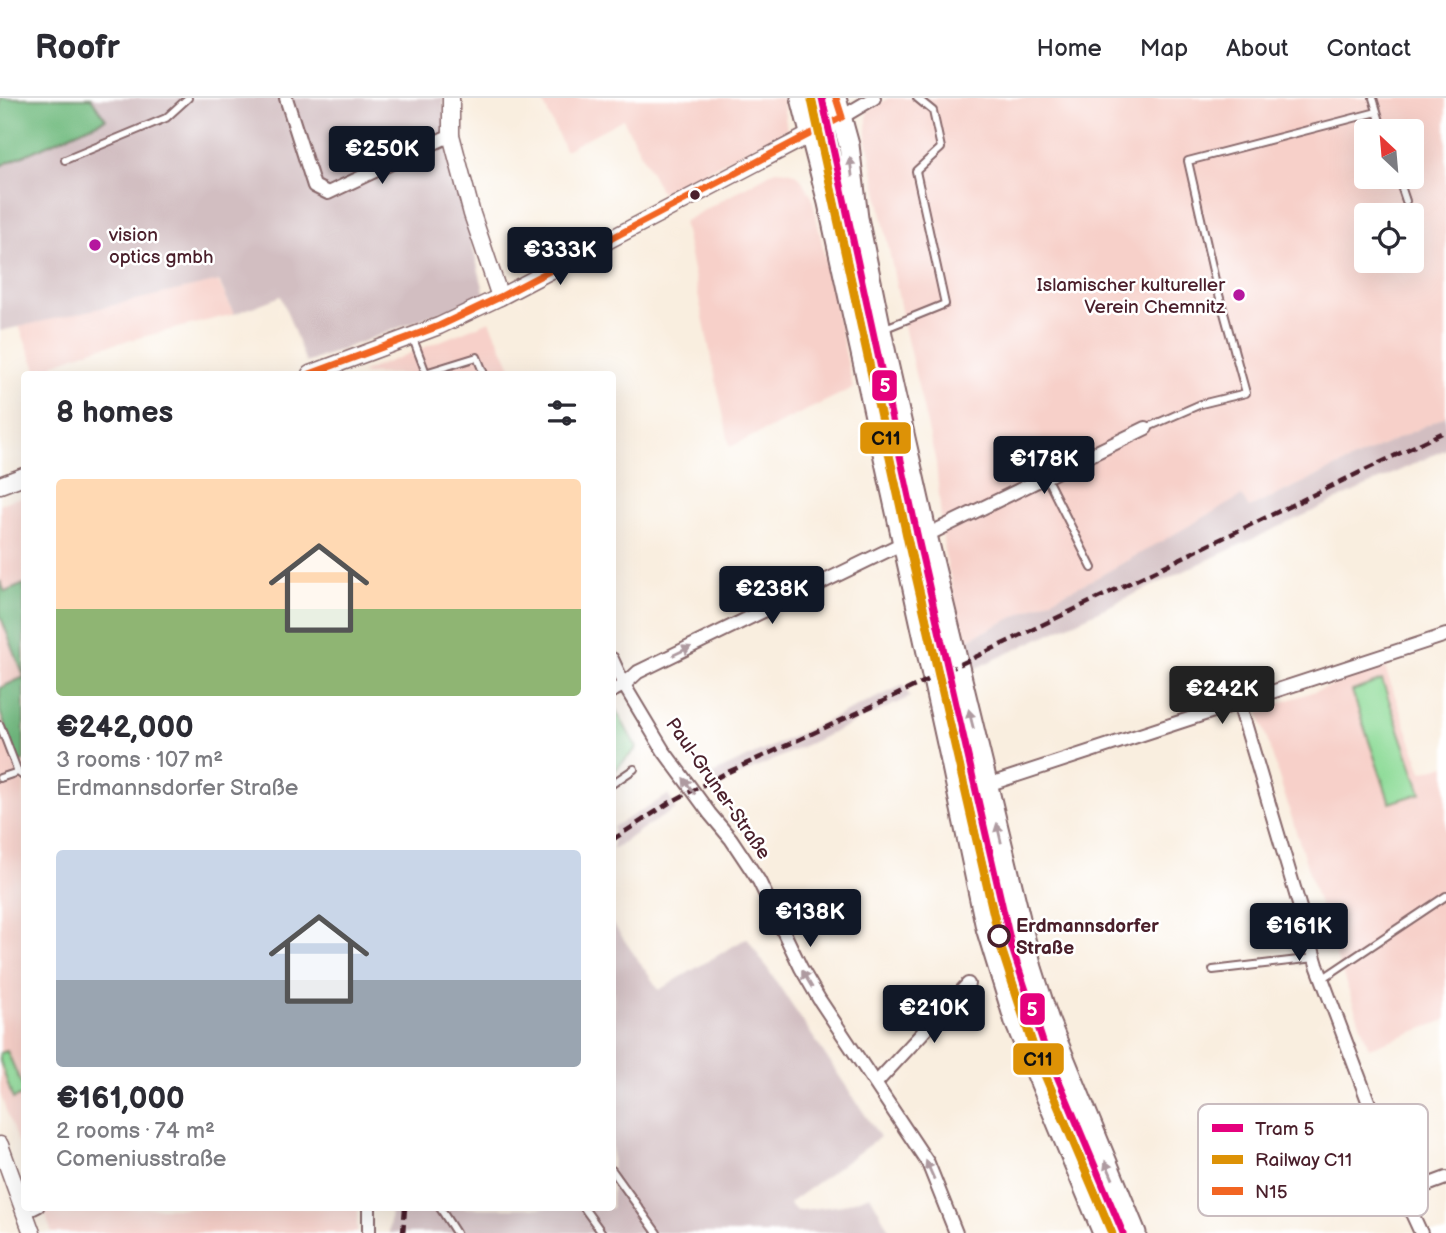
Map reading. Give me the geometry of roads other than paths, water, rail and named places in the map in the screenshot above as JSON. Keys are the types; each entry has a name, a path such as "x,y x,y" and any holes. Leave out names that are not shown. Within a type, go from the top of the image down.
{"main road":[{"path":"801,98 828,203 979,899 1005,992 1044,1094 1103,1233"},
{"path":"809,135 839,107 849,145 858,218 927,535 1032,968 1049,1021 1136,1233"},
{"path":"958,793 987,785"}],"street":[{"path":"286,98 314,186 328,193 451,135"},
{"path":"451,98 451,135 472,214 500,297"},
{"path":"839,107 874,98"},
{"path":"318,371 412,336 500,297 809,135"},
{"path":"927,535 1146,428"},
{"path":"0,485 21,477"},
{"path":"618,688 638,673 903,543"},
{"path":"987,785 1446,635"},
{"name":"Paul-Gruner-Straße","path":"618,688 710,814 731,838 760,881 801,968 928,1163 956,1233"},
{"path":"1238,703 1315,958 1369,1104"},
{"path":"876,1083 968,984"},
{"path":"0,1145 21,1188"},
{"path":"1428,1185 1446,1178"},
{"path":"369,1211 369,1233"},
{"path":"32,1233 33,1212"},
{"path":"1413,1216 1421,1233"}],"lane":[{"path":"65,160 166,118 188,98"},
{"path":"881,329 945,303 916,171 941,148 933,111 917,98"},
{"path":"1373,98 1379,119"},
{"path":"1146,428 1201,404 1245,393 1215,280 1188,161 1377,111"},
{"path":"1402,189 1406,201"},
{"path":"412,336 423,371"},
{"path":"433,371 477,357 483,371"},
{"path":"1046,477 1092,569"},
{"path":"0,724 21,774"},
{"path":"616,781 634,769"},
{"path":"0,778 18,772"},
{"path":"1322,979 1446,896"},
{"path":"1213,970 1315,958"},
{"path":"616,1176 657,1233"},
{"path":"442,1211 456,1233"},
{"path":"586,1211 602,1233"}],"railway":[{"path":"616,837 669,803 726,773 892,697 1446,431"},
{"path":"403,1233 405,1211"}],"tram line":[{"name":"5","path":"822,98 919,543 1012,948 1044,1045 1123,1233"}],"rail line":[{"name":"C11","path":"812,100 909,545 1002,950 1034,1049 1112,1233"}],"place":[{"name":"vision optics gmbh","path":"95,245"},
{"name":"Islamischer kultureller Verein Chemnitz","path":"1239,295"},
{"name":"Erdmannsdorfer Straße","path":"999,936"}]}
